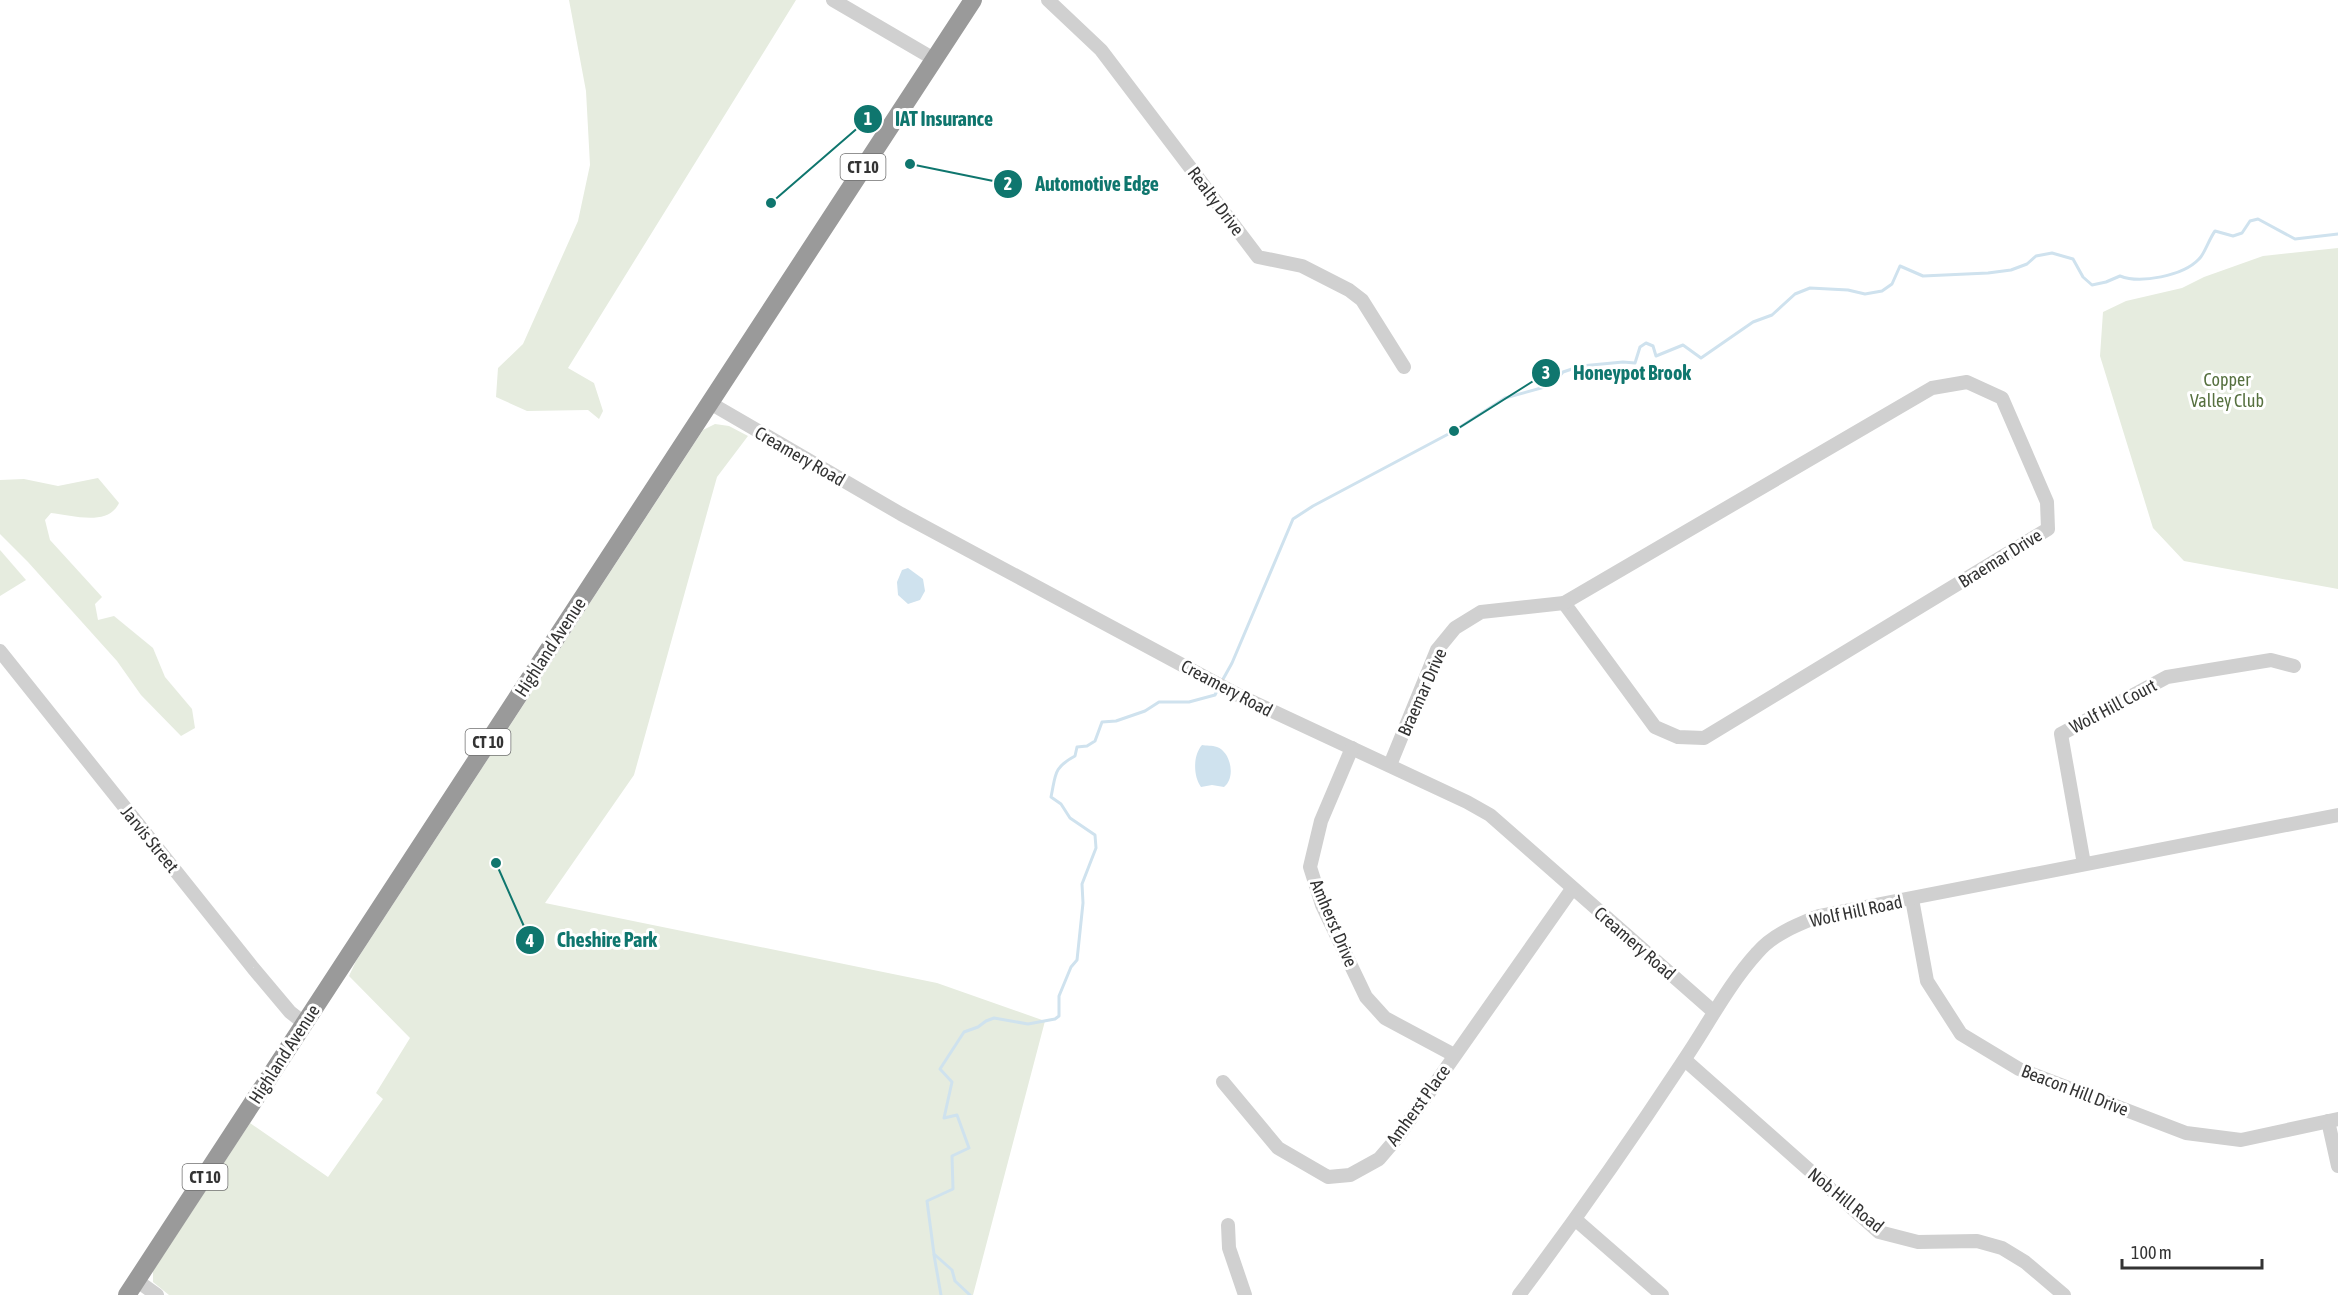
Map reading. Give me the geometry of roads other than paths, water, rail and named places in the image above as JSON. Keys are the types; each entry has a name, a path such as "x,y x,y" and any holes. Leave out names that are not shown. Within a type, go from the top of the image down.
{"highway":[{"name":"Highland Avenue","path":"131,1287 973,0"}],"street":[{"path":"833,0 839,6 934,59"},
{"name":"Realty Drive","path":"1048,0 1101,50 1258,257 1302,266 1362,300 1404,367"},
{"name":"Braemar Drive","path":"1390,765 1437,650 1455,628 1481,612 1564,603 1932,388 1967,382 2002,398 2047,502 2048,529 1704,738 1678,737 1655,727 1564,603"},
{"name":"Creamery Road","path":"710,403 901,514 1230,691 1390,765 1490,815 1714,1012"},
{"name":"Jarvis Street","path":"0,651 261,977 290,1012 304,1023"},
{"name":"Wolf Hill Court","path":"2084,864 2061,734 2167,677 2271,660 2294,666"},
{"name":"Amherst Drive","path":"1352,748 1321,821 1310,867 1322,905 1366,997 1385,1018 1454,1055"},
{"name":"Wolf Hill Road","path":"1519,1295 1576,1220 1714,1012 1757,952 1781,932 1819,916 2338,815"},
{"name":"Amherst Place","path":"1223,1082 1278,1148 1328,1177 1350,1175 1379,1159 1397,1138 1572,889"},
{"name":"Beacon Hill Drive","path":"1912,899 1927,981 1962,1034 2019,1069 2186,1133 2241,1140 2333,1120"},
{"name":"Nob Hill Road","path":"1684,1060 1879,1232 1918,1242 1977,1240 2002,1248 2025,1262 2064,1295"},
{"path":"2333,1120 2338,1166"},
{"path":"1576,1220 1662,1295"},
{"path":"1228,1225 1229,1248 1245,1295"},
{"path":"131,1287 157,1295"}],"water":[{"path":"908,568 923,579 925,591 920,600 908,604 898,595 897,582 902,570"},
{"path":"1202,745 1217,747 1229,759 1230,778 1224,787 1212,785 1201,787 1198,782 1195,772 1196,760"}],"waterway":[{"path":"1222,681 1232,663 1293,519 1313,506 1454,431 1505,398 1552,385 1563,372 1581,366 1635,363 1640,347 1646,343 1653,346 1656,356 1683,345 1701,358 1753,322 1772,315 1795,294 1810,288 1848,290 1865,294 1882,291 1892,284 1900,266 1923,276 1988,273 2011,270 2027,264 2036,256 2052,253 2073,259 2083,277 2092,285 2120,276 2150,279 2183,270 2201,257 2215,231 2233,236 2242,233 2250,221 2258,219 2295,239 2338,234"},
{"path":"970,1295 955,1281 952,1270 934,1254 927,1201 953,1189 952,1156 969,1148 957,1115 944,1118 952,1082 940,1069 964,1032 986,1021 994,1018 1028,1024 1055,1019 1059,1016 1059,996 1071,967 1077,960 1083,903 1082,884 1096,848 1095,835 1070,818 1061,804 1051,797 1057,772 1063,764 1075,756 1077,747 1087,746 1095,741 1102,722 1116,721 1145,711 1159,702 1189,702 1215,695 1218,689"},
{"path":"934,1255 941,1295"}],"place":[{"name":"Automotive Edge","path":"910,164"},
{"name":"IAT Insurance","path":"771,203"},
{"name":"Honeypot Brook","path":"1454,431"},
{"name":"Cheshire Park","path":"496,863"}],"park label":[{"name":"Copper Valley Club","path":"2227,389"}]}
